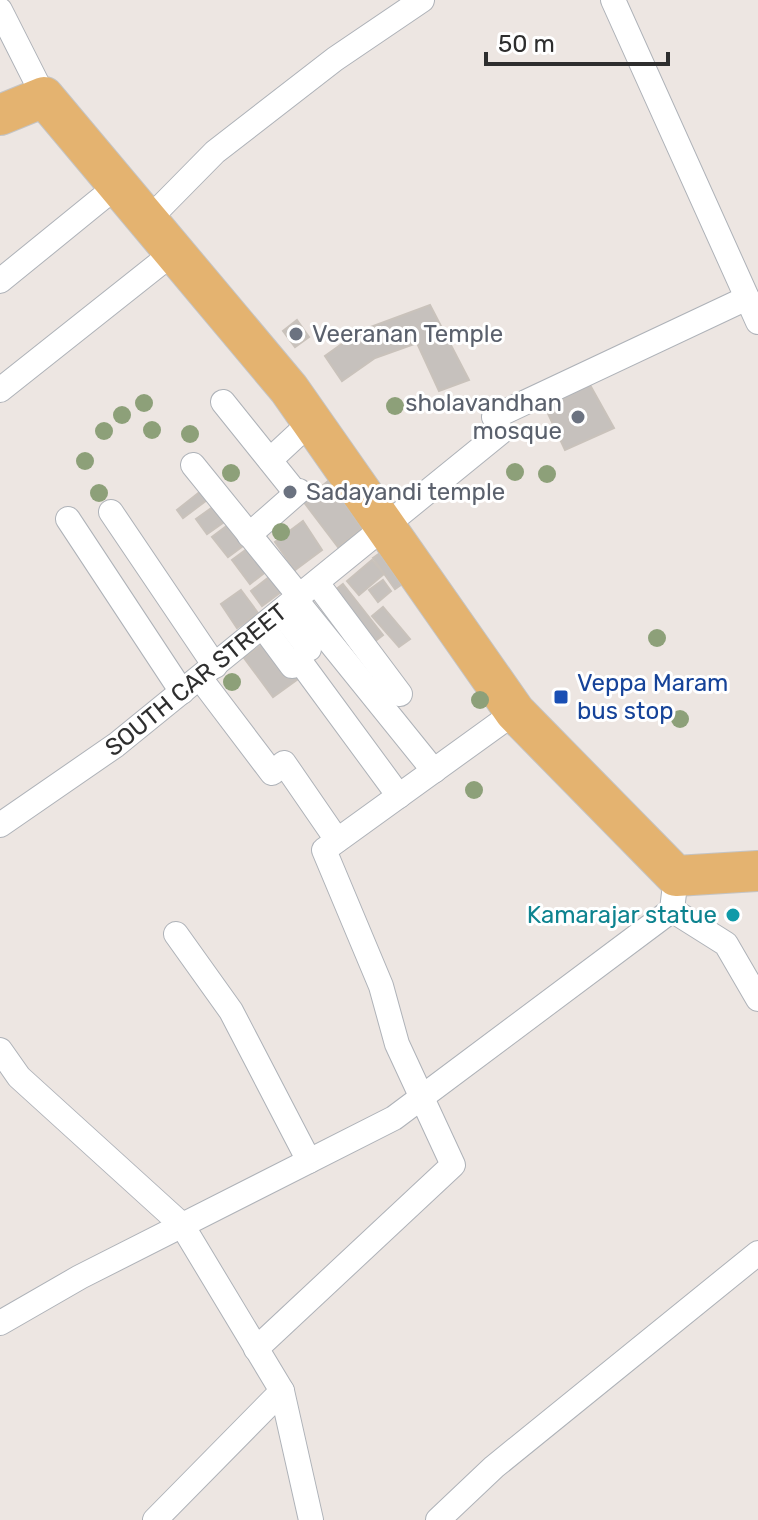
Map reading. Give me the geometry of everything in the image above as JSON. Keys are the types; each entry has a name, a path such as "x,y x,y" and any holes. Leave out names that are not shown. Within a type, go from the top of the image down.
{"main road":[{"path":"0,115 44,97 289,389 515,712 674,893 758,871"}],"street":[{"path":"148,220 215,152 335,59 422,0"},
{"path":"613,0 758,321"},
{"path":"0,10 44,97"},
{"path":"0,281 118,185"},
{"path":"0,390 174,252"},
{"name":"SOUTH CAR STREET","path":"0,825 116,745 501,432 494,417 747,298"},
{"path":"223,402 297,492 249,535"},
{"path":"270,460 312,421"},
{"path":"193,465 249,535 291,604 434,771"},
{"path":"111,512 199,678"},
{"path":"68,519 199,678 272,773 284,763 337,840"},
{"path":"291,604 309,649"},
{"path":"291,604 400,694"},
{"path":"291,604 292,666 299,660 399,796"},
{"path":"256,1349 453,1165 397,1044 381,986 324,850 515,712"},
{"path":"0,1323 182,1225 394,1118 674,893 726,944 758,999"},
{"path":"176,934 231,1011 309,1161"},
{"path":"0,1050 19,1077 182,1225 282,1391 311,1520"},
{"path":"438,1520 494,1467 758,1253"},
{"path":"155,1520 282,1391"}],"building":[{"path":"430,305 469,380 439,391 417,343 375,358 342,381 325,356 360,331"},
{"name":"Veeranan Temple","path":"297,320 309,337 295,347 283,331"},
{"name":"sholavandhan mosque","path":"590,385 614,428 565,450 544,405"},
{"path":"336,475 372,520 338,547 303,501"},
{"path":"201,491 207,500 183,518 177,510"},
{"path":"217,504 227,520 207,534 196,519"},
{"path":"303,521 322,550 295,570 275,542"},
{"path":"232,522 247,543 228,557 212,537"},
{"path":"251,546 268,570 250,584 232,560"},
{"path":"390,546 412,577 395,589 373,558"},
{"path":"372,560 384,574 359,595 347,581"},
{"path":"273,574 285,589 262,606 251,591"},
{"path":"383,580 391,591 378,602 369,590"},
{"path":"343,584 383,635 374,642 334,591"},
{"path":"241,590 258,613 237,628 221,604"},
{"path":"383,607 410,639 399,647 372,616"},
{"path":"268,640 298,679 273,697 244,658"}],"place":[{"name":"Veeranan Temple","path":"296,334"},
{"name":"sholavandhan mosque","path":"578,417"},
{"name":"Sadayandi temple","path":"290,492"},
{"name":"Veppa Maram bus stop","path":"561,697"},
{"name":"Kamarajar statue","path":"733,915"}]}
